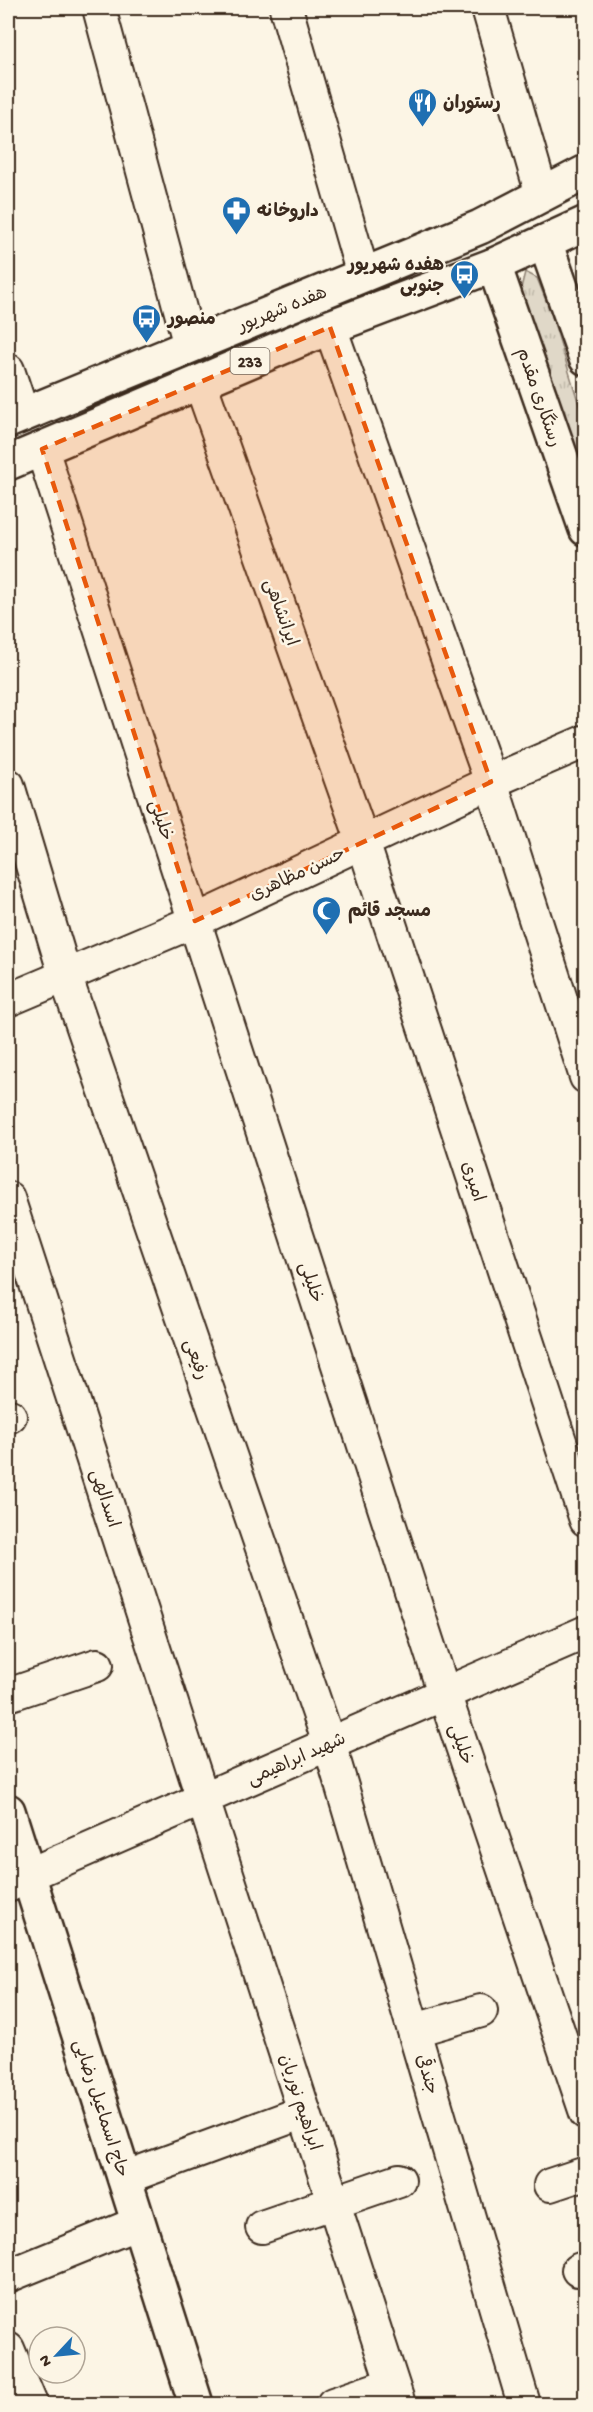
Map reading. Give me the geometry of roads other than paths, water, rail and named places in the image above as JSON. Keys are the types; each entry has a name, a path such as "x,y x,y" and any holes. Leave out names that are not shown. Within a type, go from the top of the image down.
{"main road":[{"name":"هفده شهریور","path":"15,418 480,227 585,172"},
{"path":"537,197 545,242 585,358"},
{"name":"هفده شهریور","path":"8,463 330,327 494,265 585,223"},
{"name":"رستگاری مقدم","path":"480,227 585,529"},
{"name":"حاج اسماعیل رضایی","path":"8,1811 18,1881 124,2178 196,2404"}],"street":[{"path":"99,8 190,346"},
{"path":"286,8 363,275"},
{"path":"488,8 537,197"},
{"path":"330,327 491,783 585,1077"},
{"path":"8,370 15,418"},
{"name":"ایرانشاهی","path":"200,382 363,842"},
{"name":"خلیلی","path":"42,449 444,1693 585,2113"},
{"name":"حسن مظاهری","path":"8,1000 195,921 585,741"},
{"name":"رفیعی","path":"8,785 65,975 329,1743"},
{"name":"امیری","path":"363,842 585,1520"},
{"name":"اسدالهی","path":"8,1198 204,1798"},
{"name":"شهید ابراهیمی","path":"18,1881 585,1632"},
{"path":"8,1695 97,1665"},
{"name":"جندقی","path":"329,1743 524,2404"},
{"name":"ابراهیم نوریان","path":"204,1798 396,2395"},
{"path":"415,2030 481,2011"},
{"path":"124,2178 304,2112"},
{"path":"550,2185 585,2173"},
{"path":"262,2227 399,2180"},
{"path":"8,2276 138,2223"},
{"path":"8,2349 31,2404"},
{"path":"333,2404 396,2395"}],"place":[{"name":"رستوران","path":"422,128"},
{"name":"داروخانه","path":"236,236"},
{"name":"هفده شهریور جنوبی","path":"465,300"},
{"name":"منصور","path":"147,344"},
{"name":"مسجد قائم","path":"327,936"}]}
